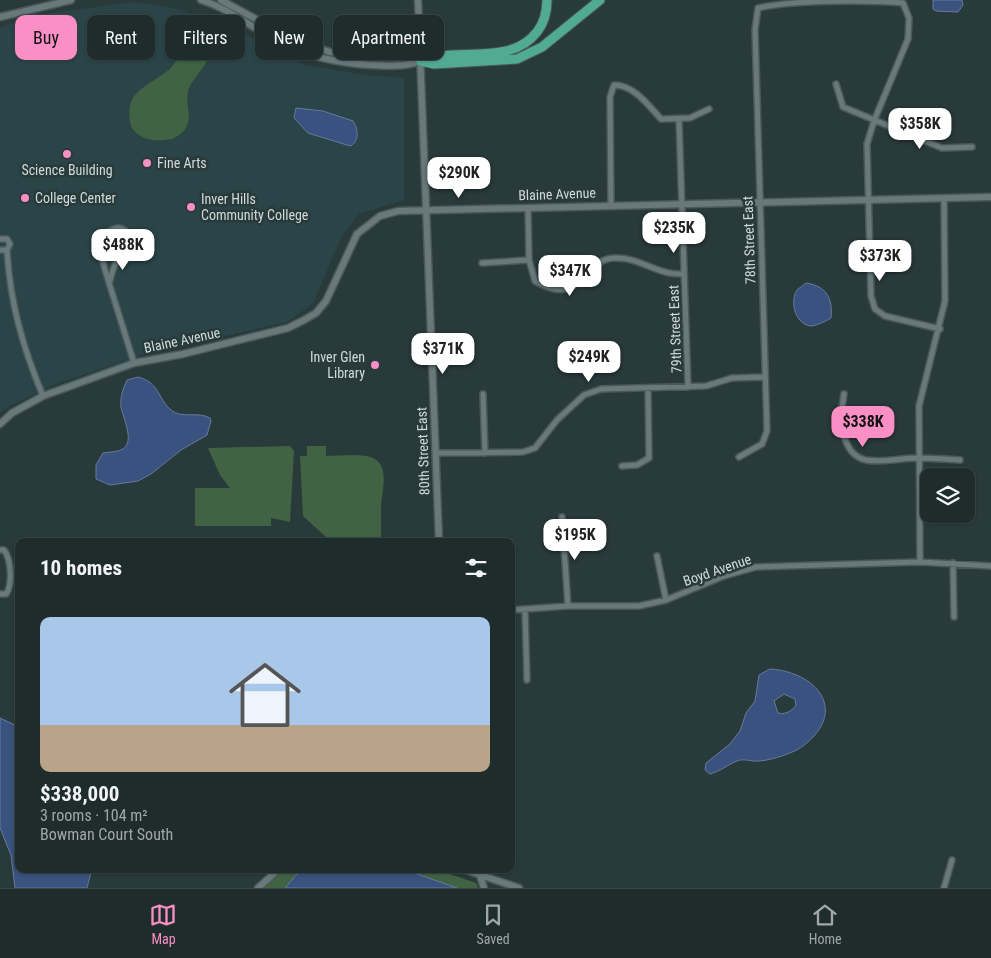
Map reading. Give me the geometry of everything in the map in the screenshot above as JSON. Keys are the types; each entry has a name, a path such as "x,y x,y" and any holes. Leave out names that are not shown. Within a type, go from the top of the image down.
{"highway":[{"path":"421,61 434,55 497,53 521,47 543,24 547,0"},
{"path":"421,61 434,64 517,59 542,47 600,0"}],"street":[{"path":"0,17 71,0"},
{"path":"201,0 228,10 278,41 326,59 364,64 408,66 421,61"},
{"path":"221,0 294,40 330,52 409,55 421,61"},
{"name":"80th Street East","path":"418,0 439,538"},
{"name":"78th Street East","path":"739,457 762,444 767,431 754,30 758,8 776,3 882,0 903,3 909,18 908,39 874,121"},
{"path":"836,84 843,106 874,121 942,148 972,147"},
{"path":"611,205 610,97 614,85 622,85 638,94 661,119 679,120 695,117 708,109"},
{"name":"79th Street East","path":"679,120 684,204 684,274 688,387"},
{"path":"874,121 868,144 871,296 874,309 886,317 940,329"},
{"name":"Blaine Avenue","path":"0,424 12,413 43,396 134,362 183,354 288,328 304,320 316,313 326,301 356,234 380,216 398,211 991,197"},
{"path":"920,562 919,406 940,329 945,301 944,198"},
{"path":"528,208 529,260 536,281 550,289 576,286 596,266 612,258 631,258 666,273 684,274"},
{"path":"110,282 113,266 121,255 130,250 131,239 127,232 120,228 113,228 105,234 102,258 134,362"},
{"path":"0,239 9,240 10,246 7,250 9,285 15,314 29,363 43,396"},
{"path":"103,243 110,252 121,255"},
{"path":"0,250 7,250"},
{"path":"482,263 529,260"},
{"path":"436,453 523,452 535,448 556,420 584,395 601,390 706,386 732,378 765,377"},
{"path":"622,466 638,465 649,458 648,388"},
{"path":"483,394 485,453"},
{"path":"844,394 842,406 844,433 848,447 856,456 867,460 919,458 960,460"},
{"path":"562,517 568,606"},
{"path":"0,550 4,550 9,556 9,589 6,594 0,594"},
{"path":"656,556 666,600"},
{"name":"Boyd Avenue","path":"515,610 568,606 638,606 666,600 724,576 756,567 920,562 991,566"},
{"path":"953,563 954,617"},
{"path":"525,610 527,680"},
{"path":"944,888 952,860"},
{"path":"258,888 275,873"},
{"path":"480,873 484,888"},
{"path":"484,873 518,888"}],"shaded area":[{"name":"Inver Hills Community College","path":"134,2 169,7 195,15 165,15 165,60 245,60 245,33 255,39 255,60 294,60 305,65 367,75 404,78 404,200 359,214 341,238 313,303 288,322 145,354 53,385 6,408 0,413 0,27 15,23 15,60 77,60 77,15 43,15"}],"green space":[{"path":"176,60 208,60 191,84 188,92 189,114 186,127 172,139 155,140 139,135 131,126 129,115 133,98 144,87 172,67"},
{"path":"290,446 294,451 290,522 271,518 271,526 195,526 195,488 230,488 220,475 208,448"},
{"path":"307,446 326,446 326,456 366,456 379,463 384,476 381,506 381,538 326,537 303,516 300,456 307,456"},
{"path":"447,873 476,883 478,888 264,888 279,874"}],"water":[{"path":"933,0 962,0 963,5 958,12 936,11 933,9"},
{"path":"296,108 323,111 353,121 357,131 356,140 351,146 308,133 294,118"},
{"path":"806,283 824,290 830,299 831,305 831,318 812,326 806,325 798,318 794,307 797,290"},
{"path":"138,377 150,383 158,391 167,406 175,413 205,416 210,418 211,421 207,435 181,450 151,474 138,481 110,485 96,479 96,465 103,453 121,450 128,441 121,407 121,396 127,380"},
{"path":"770,669 787,672 801,677 813,685 821,696 825,707 824,720 817,733 803,746 794,751 783,756 765,760 740,760 710,774 705,770 706,763 730,744 740,731 746,713 755,701 759,675","holes":["784,694 795,699 796,705 791,711 778,713 774,701"]},
{"path":"0,718 15,725 15,873 91,873 87,888 15,888 11,855 0,828"},
{"path":"412,873 457,888 285,888 297,874"}],"place":[{"name":"Science Building","path":"67,154"},
{"name":"Fine Arts","path":"147,163"},
{"name":"College Center","path":"25,198"},
{"name":"Inver Hills Community College","path":"191,207"},
{"name":"Inver Glen Library","path":"375,365"}]}
